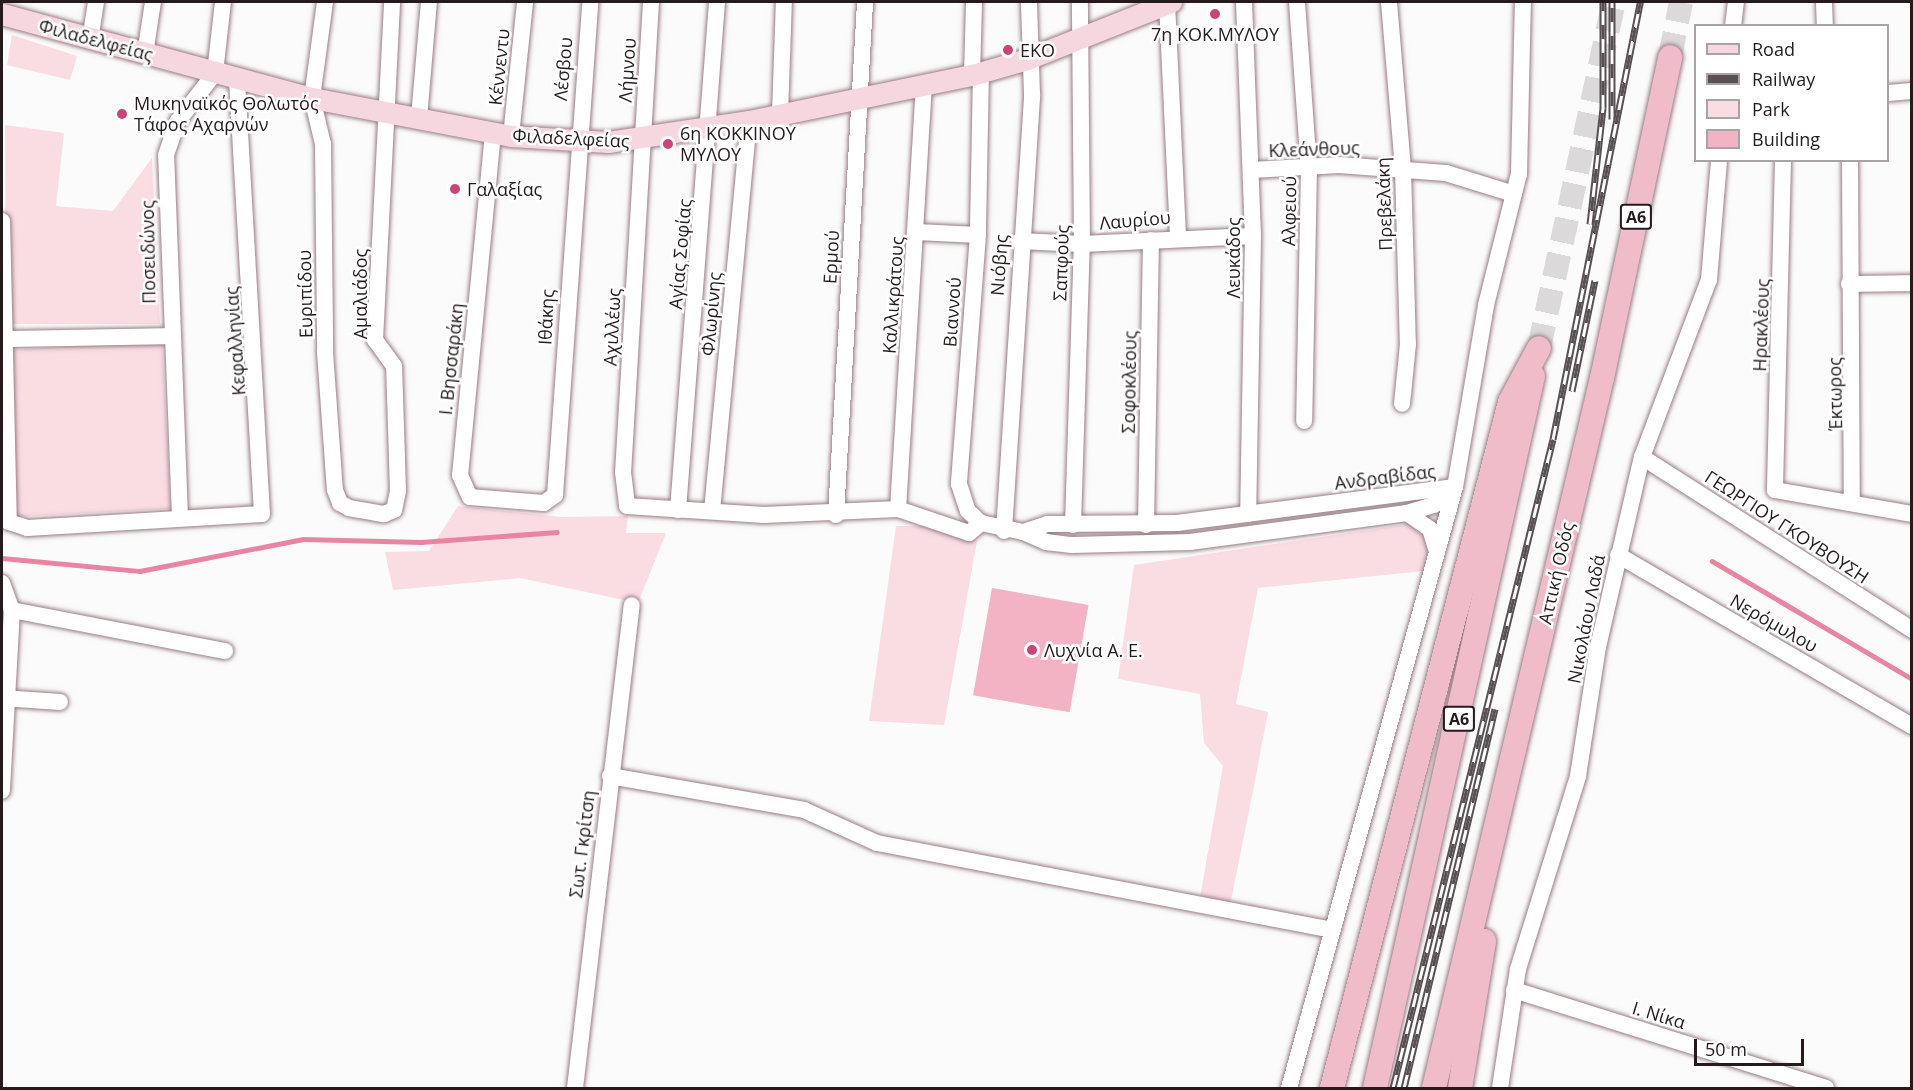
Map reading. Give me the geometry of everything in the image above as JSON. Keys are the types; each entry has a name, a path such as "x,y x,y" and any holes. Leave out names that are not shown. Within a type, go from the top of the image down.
{"highway":[{"name":"Αττική Οδός","path":"1434,1089 1493,843 1671,57"},
{"name":"Α6","path":"1332,1089 1510,402 1539,348 1375,1089"},
{"path":"1460,1089 1484,945 1493,843"}],"main road":[{"name":"Φιλαδελφείας","path":"2,14 237,80 312,98 502,134 576,141 642,140 748,121 976,73 1027,59 1169,2"}],"street":[{"path":"90,40 96,2"},
{"path":"146,54 153,2"},
{"name":"Ποσειδώνος","path":"180,518 169,336 167,147 178,121 214,73 224,2"},
{"path":"312,98 325,2"},
{"name":"Αμαλιάδος","path":"335,490 340,503 373,514 390,513 397,504 395,376 390,357 375,340 383,112 392,2"},
{"path":"419,118 429,2"},
{"name":"Κέννεντυ","path":"502,134 525,2"},
{"name":"Λέσβου","path":"576,141 590,2"},
{"name":"Λήμνου","path":"642,140 651,2"},
{"name":"Αγίας Σοφίας","path":"678,510 710,128 717,2"},
{"path":"780,114 784,2"},
{"name":"Ερμού","path":"836,515 865,2"},
{"name":"Βιαννού","path":"975,2 978,235 959,484 968,511 981,523"},
{"name":"Νιόβης","path":"1004,531 1020,241 1032,94 1027,59 1029,2"},
{"name":"Σαπφούς","path":"1073,525 1082,244 1077,37 1080,2"},
{"path":"1169,2 1178,236"},
{"name":"Λευκάδος","path":"1244,2 1253,236 1248,514"},
{"name":"Αλφειού","path":"1297,2 1309,168 1304,421"},
{"name":"Πρεβελάκη","path":"1389,2 1403,169 1408,344 1402,404"},
{"path":"1289,1089 1455,487 1486,305 1514,194 1523,145 1523,2"},
{"path":"1733,24 1736,2"},
{"path":"1824,2 1825,24"},
{"name":"Κεφαλληνίας","path":"4,339 9,522 27,528 180,518 258,517 265,510 237,80"},
{"name":"Καλλικράτους","path":"898,509 917,232 924,84"},
{"path":"1889,93 1911,92"},
{"name":"Ευριπίδου","path":"312,98 323,144 325,352 335,490"},
{"name":"Φλωρίνης","path":"712,511 748,121"},
{"name":"Ι. Βησσαράκη","path":"502,134 460,475 470,497 544,503 555,495"},
{"name":"Αχιλλέως","path":"642,140 623,472 627,506 636,509 678,510"},
{"name":"Ιθάκης","path":"555,495 576,141"},
{"name":"Νικολάου Λαδά","path":"1500,1089 1514,990 1578,776 1618,555 1642,457 1709,280 1719,162"},
{"name":"Ηρακλέους","path":"1783,162 1775,490 1852,503"},
{"name":"Έκτωρος","path":"1850,162 1849,284 1856,393 1852,503"},
{"name":"Κλεάνθους","path":"1252,170 1403,169 1485,181 1514,194"},
{"path":"2,221 4,339 169,336"},
{"path":"917,232 978,235"},
{"name":"Λαυρίου","path":"1020,241 1082,244 1178,236 1253,236"},
{"name":"Σοφοκλέους","path":"1146,525 1151,240"},
{"path":"1849,284 1911,283"},
{"name":"ΓΕΩΡΓΙΟΥ ΓΚΟΥΒΟΥΣΗ","path":"1642,457 1911,630"},
{"name":"Ανδραβίδας","path":"1023,532 1046,543 1146,546 1407,513 1434,505 1455,487"},
{"name":"Ανδραβίδας","path":"1004,531 1023,532 1048,524 1146,525 1455,487"},
{"path":"1852,503 1911,514"},
{"path":"678,510 836,515 898,509 969,533 981,523 1004,531"},
{"path":"1407,513 1431,529 1437,552"},
{"name":"Νερόμυλου","path":"1618,555 1911,726"},
{"path":"2,583 12,610 5,699 2,791"},
{"name":"Σωτ. Γκρίτση","path":"575,1089 610,776 632,605"},
{"path":"12,610 225,651"},
{"path":"5,699 60,702"},
{"path":"610,776 804,810 877,843 1331,930"},
{"name":"Ι. Νίκα","path":"1514,990 1826,1089"}],"green space":[{"path":"12,35 77,56 70,80 7,65"},
{"path":"5,125 64,133 56,206 113,211 152,158 160,324 6,324"},
{"path":"162,342 171,509 17,517 8,350"},
{"path":"458,506 562,517 628,516 626,533 666,533 638,603 520,578 393,590 385,552 429,551"},
{"path":"1448,518 1433,570 1258,588 1236,704 1268,712 1230,905 1200,898 1223,766 1204,743 1200,694 1118,679 1134,565"},
{"path":"896,526 928,526 977,541 944,725 869,721"}],"building":[{"name":"Λυχνία A. E.","path":"992,588 1089,605 1070,712 973,695"}],"waterway":[{"path":"2,558 140,571 303,539 421,542 557,532"},
{"path":"1712,561 1912,679"}],"tunnel":[{"path":"1539,348 1614,2"},
{"path":"1670,57 1681,2"}],"railway":[{"path":"1590,224 1603,108 1603,2"},
{"path":"1612,2 1612,119"},
{"path":"1393,1088 1553,439 1640,2"},
{"path":"1572,391 1595,280"},
{"path":"1404,1088 1495,709"}],"place":[{"name":"7η ΚΟΚ.ΜΥΛΟΥ","path":"1215,14"},
{"name":"EKO","path":"1008,50"},
{"name":"Μυκηναϊκός Θολωτός Τάφος Αχαρνών","path":"122,114"},
{"name":"6η ΚΟΚΚΙΝΟΥ ΜΥΛΟΥ","path":"668,144"},
{"name":"Γαλαξίας","path":"455,189"},
{"name":"Λυχνία A. E.","path":"1032,650"}]}
